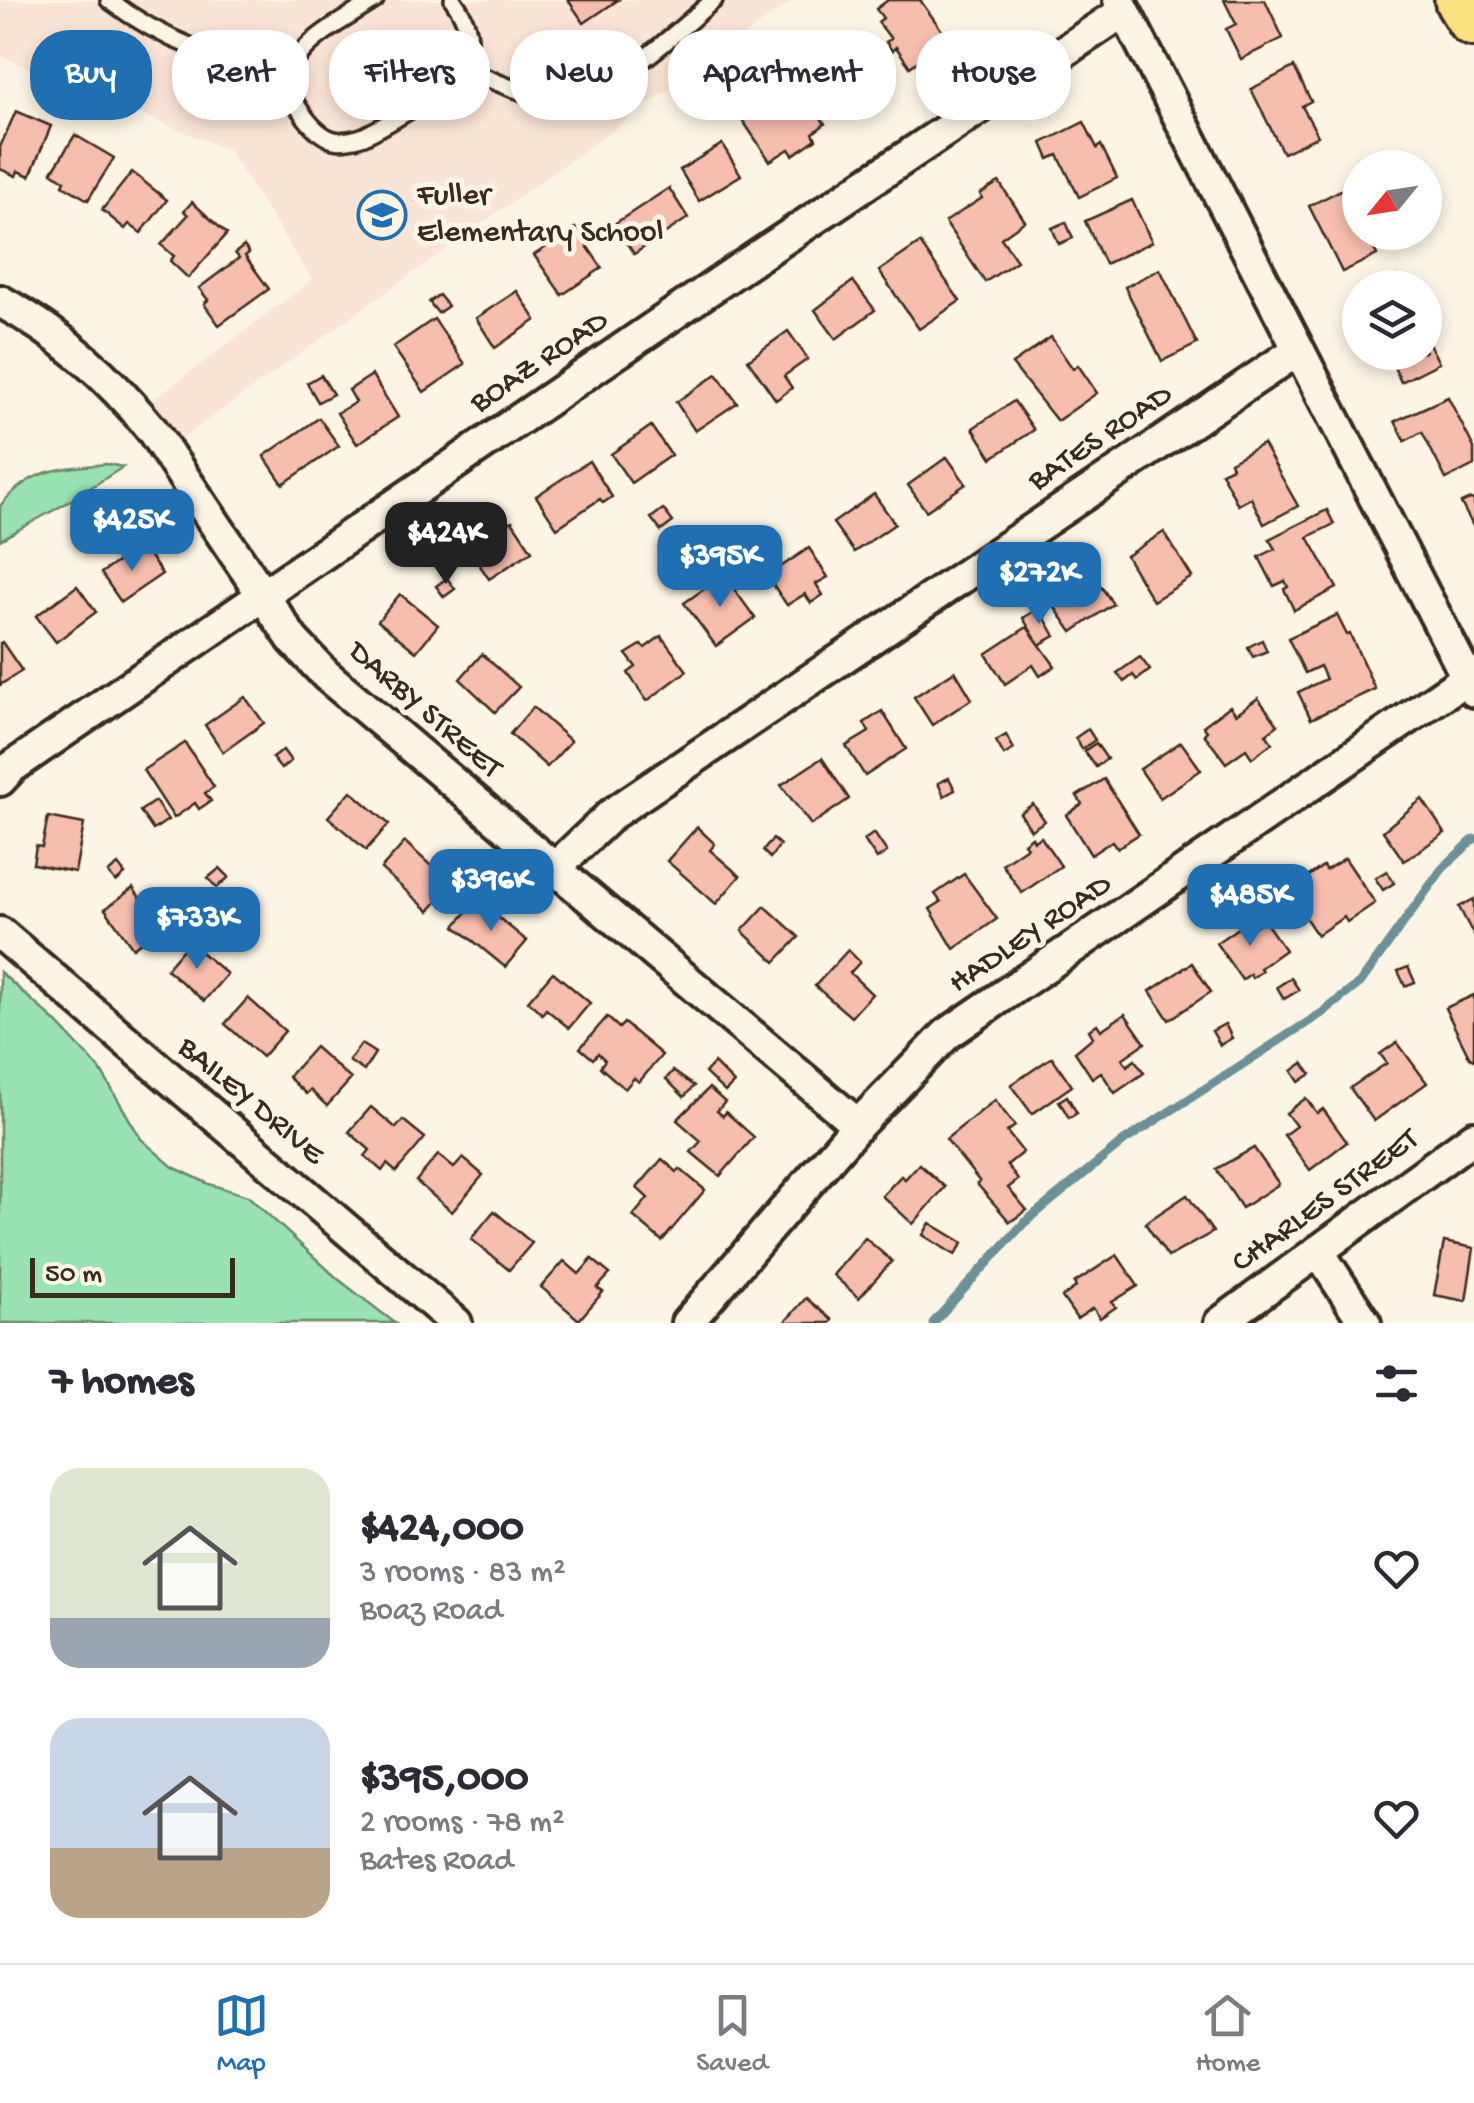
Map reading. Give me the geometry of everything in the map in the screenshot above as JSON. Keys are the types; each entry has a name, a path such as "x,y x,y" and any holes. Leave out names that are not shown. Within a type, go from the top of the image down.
{"highway":[{"path":"1463,0 1474,18"}],"street":[{"path":"1122,5 1472,680"},
{"name":"BOAZ ROAD","path":"0,780 36,750 1122,5"},
{"name":"DARBY STREET","path":"0,301 43,325 110,380 152,430 293,640 326,675 858,1125"},
{"name":"BATES ROAD","path":"555,868 612,814 1298,350"},
{"name":"HADLEY ROAD","path":"687,1323 858,1125 947,1034 1472,680"},
{"name":"BAILEY DRIVE","path":"0,933 456,1323"},
{"name":"CHARLES STREET","path":"1220,1323 1474,1137"},
{"path":"1318,1251 1364,1323"}],"lane":[{"path":"108,0 172,39"},
{"path":"309,46 374,0"},
{"path":"453,0 464,15 468,30"},
{"path":"490,78 546,98 586,95 631,67 714,0"},
{"path":"307,120 334,140 360,138 389,120"}],"shaded area":[{"name":"Fuller Elementary School","path":"0,0 794,0 752,30 668,30 668,90 648,105 648,30 510,30 510,120 626,120 177,442 146,405 312,280 228,150 152,119 152,30 30,30 30,68 0,56"}],"green space":[{"path":"106,464 123,467 0,540 0,506 23,484 47,472"},
{"path":"0,972 55,1021 100,1069 141,1139 173,1167 248,1196 338,1279 395,1323 0,1323"}],"building":[{"path":"568,0 618,0 584,23"},
{"path":"888,0 920,0 942,30 916,30 916,63 910,67 896,47 896,30 884,30 878,22 883,18 876,9"},
{"path":"1224,0 1265,0 1283,38 1241,59 1226,29 1236,24"},
{"path":"1294,67 1311,101 1302,106 1318,136 1283,153 1251,89"},
{"path":"16,111 51,126 30,176 18,171 16,176 0,169 0,147"},
{"path":"742,120 822,120 825,124 813,133 816,139 793,155 789,149 770,161"},
{"path":"1084,122 1117,178 1079,197 1058,155 1049,159 1042,143"},
{"path":"75,135 114,158 88,200 63,185 65,181 52,172"},
{"path":"722,144 741,175 699,201 680,170"},
{"path":"132,172 167,200 141,233 129,224 125,229 102,210"},
{"path":"999,182 1025,221 1001,238 1017,261 985,282 945,222"},
{"path":"669,188 688,218 634,254 614,224"},
{"path":"1342,190 1342,250 1374,250 1377,255 1342,272 1309,206"},
{"path":"1132,200 1152,242 1105,264 1085,221"},
{"path":"192,202 227,234 188,278 170,261 174,256 161,245 188,215 184,211"},
{"path":"1066,222 1073,238 1059,244 1052,228"},
{"path":"575,228 602,268 562,295 534,255"},
{"path":"920,243 960,301 919,329 879,271"},
{"path":"244,246 249,253 245,256 269,289 219,325 204,304 208,300 199,288 239,258 235,253"},
{"path":"1160,269 1197,344 1162,361 1125,287"},
{"path":"853,281 875,310 836,339 815,310"},
{"path":"517,291 536,320 495,348 476,318"},
{"path":"439,295 448,306 438,313 429,302"},
{"path":"434,319 465,364 424,392 393,347"},
{"path":"788,331 808,359 784,376 792,388 776,400 748,360"},
{"path":"1051,337 1073,369 1078,365 1097,393 1057,421 1012,364"},
{"path":"1395,370 1425,370 1401,382"},
{"path":"717,374 737,403 695,431 676,402"},
{"path":"321,375 333,394 318,402 307,383"},
{"path":"372,375 398,417 357,444 337,413 356,402 349,390"},
{"path":"1448,397 1474,448 1474,465 1446,479 1422,432 1405,441 1395,421"},
{"path":"1014,401 1034,430 992,458 973,428"},
{"path":"319,418 339,446 283,484 264,456"},
{"path":"651,426 671,455 631,483 611,454"},
{"path":"1263,444 1298,506 1264,524 1251,498 1238,505 1221,472 1232,467 1230,462"},
{"path":"947,457 966,484 926,511 908,485"},
{"path":"589,461 612,497 603,503 600,499 557,528 536,496"},
{"path":"874,494 895,524 854,552 833,523"},
{"path":"1474,500 1474,528 1461,503"},
{"path":"663,509 673,522 661,531 651,518"},
{"path":"1327,510 1334,524 1308,537 1337,588 1294,610 1284,589 1288,587 1285,581 1274,586 1259,557 1275,549 1269,539"},
{"path":"512,521 532,551 489,579 469,549"},
{"path":"1164,532 1192,577 1153,601 1126,556"},
{"path":"142,545 162,574 121,602 101,573"},
{"path":"809,548 828,577 816,584 823,595 811,603 805,594 787,605 767,576"},
{"path":"1092,573 1113,604 1072,632 1051,602"},
{"path":"724,575 755,618 716,646 684,603"},
{"path":"447,578 455,589 444,597 436,586"},
{"path":"77,586 96,612 56,642 36,616"},
{"path":"400,594 438,625 416,652 378,621"},
{"path":"1039,608 1055,636 1039,645 1023,618"},
{"path":"1337,615 1375,689 1311,719 1298,692 1326,679 1320,666 1305,673 1288,638"},
{"path":"1027,627 1055,666 1040,676 1033,665 1005,684 986,654"},
{"path":"661,636 687,671 647,701 628,673 636,667 626,654 641,645 645,648"},
{"path":"1262,640 1267,651 1253,657 1248,647"},
{"path":"0,643 22,671 0,685"},
{"path":"482,654 519,687 495,712 460,679"},
{"path":"1140,657 1150,670 1137,680 1133,675 1124,682 1117,673"},
{"path":"955,671 972,699 932,725 914,697"},
{"path":"245,697 264,723 223,752 205,725"},
{"path":"1258,698 1278,725 1266,734 1272,743 1252,758 1246,749 1226,763 1204,734 1207,731 1203,726 1230,706 1236,714"},
{"path":"533,707 571,741 547,767 510,734"},
{"path":"882,711 906,749 865,776 846,746 869,732 864,723"},
{"path":"1088,729 1095,740 1082,749 1075,738"},
{"path":"1006,735 1014,749 1004,755 996,741"},
{"path":"1181,742 1201,770 1160,798 1140,769"},
{"path":"185,743 214,787 205,793 211,801 199,809 195,803 174,818 143,770"},
{"path":"1096,743 1107,759 1096,767 1084,751"},
{"path":"283,750 291,761 281,769 272,758"},
{"path":"822,758 849,799 811,825 781,785"},
{"path":"949,778 955,790 944,796 938,783"},
{"path":"1104,779 1139,834 1117,848 1112,841 1091,855 1066,815 1082,804 1077,796"},
{"path":"351,791 389,824 366,850 328,817"},
{"path":"1422,799 1445,833 1404,861 1383,831"},
{"path":"155,801 168,820 153,830 140,811"},
{"path":"1033,804 1045,821 1031,830 1020,813"},
{"path":"48,817 84,824 75,872 33,864 36,846 42,847"},
{"path":"697,827 715,844 710,850 740,876 716,904 667,861"},
{"path":"874,833 887,852 877,859 864,840"},
{"path":"1032,837 1034,841 1041,837 1061,866 1022,893 1002,864 1027,847 1024,843"},
{"path":"773,839 780,845 770,858 763,851"},
{"path":"405,842 452,885 429,911 381,869"},
{"path":"1345,858 1375,903 1347,922 1344,917 1317,935 1290,895 1323,866 1326,870"},
{"path":"118,865 125,874 116,882 108,873"},
{"path":"220,868 229,877 217,888 208,878"},
{"path":"1387,871 1394,883 1383,890 1375,878"},
{"path":"964,874 997,919 954,949 930,909 941,902 935,894"},
{"path":"133,888 161,927 133,948 105,909"},
{"path":"1474,899 1474,936 1459,907"},
{"path":"477,900 527,941 505,967 455,926"},
{"path":"765,906 799,937 775,962 742,931"},
{"path":"1264,920 1285,950 1252,978 1250,974 1242,980 1216,943 1245,923 1249,930"},
{"path":"189,942 227,974 204,1001 166,969"},
{"path":"848,950 860,962 850,973 872,994 851,1017 815,986"},
{"path":"1192,963 1211,992 1169,1020 1150,991"},
{"path":"1408,967 1415,982 1405,986 1398,971"},
{"path":"553,972 590,1003 569,1028 546,1009 542,1014 528,1001"},
{"path":"1291,978 1299,990 1284,999 1277,987"},
{"path":"1474,995 1474,1060 1445,1008"},
{"path":"248,998 285,1031 262,1057 225,1024"},
{"path":"1125,1014 1145,1043 1122,1059 1127,1066 1135,1060 1144,1073 1115,1093 1101,1072 1092,1078 1075,1052 1093,1037 1089,1030 1097,1024 1101,1030"},
{"path":"607,1017 619,1028 624,1023 662,1055 639,1082 634,1078 625,1089 600,1067 605,1060 598,1053 593,1059 580,1048"},
{"path":"1225,1024 1232,1038 1220,1045 1212,1031"},
{"path":"1397,1042 1427,1083 1374,1121 1350,1088 1387,1063 1380,1054"},
{"path":"361,1044 375,1053 364,1071 349,1061"},
{"path":"315,1047 351,1079 327,1106 288,1077"},
{"path":"1052,1057 1072,1086 1032,1114 1011,1085"},
{"path":"714,1063 734,1083 725,1092 705,1073"},
{"path":"1303,1063 1311,1074 1299,1082 1292,1071"},
{"path":"673,1071 694,1086 684,1097 666,1079"},
{"path":"709,1088 725,1102 717,1111 723,1116 726,1112 754,1137 720,1176 691,1152 701,1141 677,1120"},
{"path":"1067,1096 1077,1113 1069,1118 1059,1101"},
{"path":"1306,1098 1317,1113 1323,1109 1347,1142 1310,1170 1284,1135 1296,1126 1286,1113"},
{"path":"995,1100 1015,1126 1007,1132 1023,1152 1007,1165 1018,1180 1008,1188 1027,1210 1010,1222 946,1139"},
{"path":"371,1107 396,1128 403,1120 425,1138 396,1172 387,1164 382,1171 365,1156 370,1150 349,1132"},
{"path":"1254,1148 1279,1184 1242,1208 1216,1169"},
{"path":"438,1155 454,1168 463,1158 483,1175 452,1212 416,1181"},
{"path":"662,1159 705,1190 662,1241 633,1216 648,1198 637,1188"},
{"path":"919,1164 945,1187 913,1224 882,1196"},
{"path":"1187,1195 1213,1232 1168,1257 1145,1223"},
{"path":"494,1211 532,1243 509,1270 471,1239"},
{"path":"930,1223 963,1243 955,1255 923,1235"},
{"path":"865,1238 892,1261 859,1298 833,1275"},
{"path":"1444,1242 1474,1248 1466,1301 1434,1295"},
{"path":"1117,1255 1138,1286 1112,1302 1116,1307 1100,1318 1093,1308 1077,1319 1062,1297 1076,1287 1074,1283"},
{"path":"592,1259 610,1274 597,1288 603,1292 579,1320 541,1287 564,1261 579,1274"},
{"path":"806,1298 832,1320 830,1323 784,1323"}],"waterway":[{"path":"933,1323 1024,1223 1124,1141 1322,1013 1360,983 1442,869 1474,839"}],"place":[{"name":"Fuller Elementary School","path":"382,215"}]}
